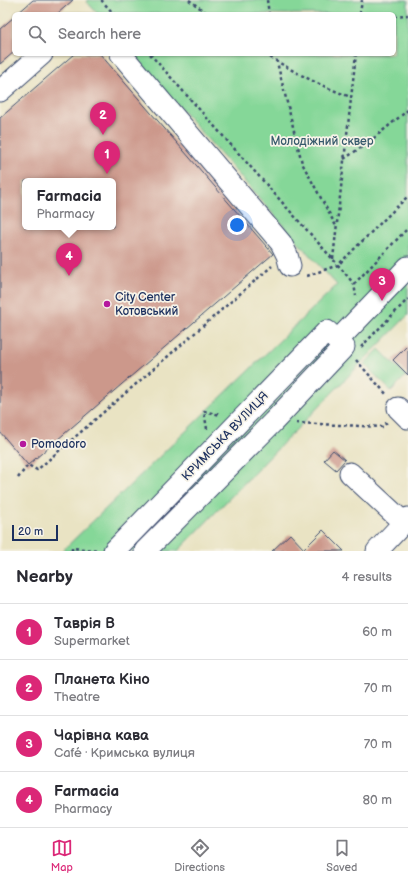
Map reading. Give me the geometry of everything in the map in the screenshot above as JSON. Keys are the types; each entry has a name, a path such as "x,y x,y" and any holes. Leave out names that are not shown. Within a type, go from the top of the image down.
{"street":[{"path":"0,91 40,56"},
{"path":"123,56 280,243 287,255 290,269"},
{"path":"336,341 408,268"},
{"name":"КРИМСЬКА ВУЛИЦЯ","path":"106,550 327,331 344,348 146,551"},
{"path":"350,474 406,521 377,551"}],"path":[{"path":"103,0 102,1 112,12"},
{"path":"190,0 205,12"},
{"path":"267,0 269,12"},
{"path":"360,12 362,0"},
{"path":"396,16 408,15"},
{"path":"152,56 354,284 360,318"},
{"path":"267,56 293,72 327,89 351,97"},
{"path":"275,56 302,163 336,227"},
{"path":"332,260 356,56"},
{"path":"344,159 369,142 408,110"},
{"path":"18,478 28,465 37,470 290,269 338,265 408,196"},
{"path":"354,284 408,228"},
{"path":"357,352 408,299"},
{"path":"360,363 403,413"},
{"path":"273,422 383,427"},
{"path":"72,551 72,548 106,550"}],"green space":[{"name":"Молодіжний сквер","path":"408,0 408,315 178,551 62,551 337,285 135,56 396,56 396,12 96,12 86,1"},
{"path":"379,349 406,376 391,391 364,364"}],"building":[{"path":"33,0 73,0 59,12 19,12"},
{"path":"12,19 12,54 0,64 0,29"},
{"name":"City Center Котовський","path":"72,56 102,56 273,254 28,465 0,432 0,118"},
{"path":"408,345 408,375 393,360"},
{"path":"333,450 345,460 336,470 324,460"},
{"path":"323,530 344,551 272,551 290,534 304,549"}],"place":[{"name":"Планета Кіно","path":"103,135"},
{"name":"Таврія В","path":"107,174"},
{"name":"Farmacia","path":"69,276"},
{"name":"Чарівна кава","path":"382,301"},
{"name":"City Center Котовський","path":"107,304"},
{"name":"Pomodoro","path":"23,444"}]}
